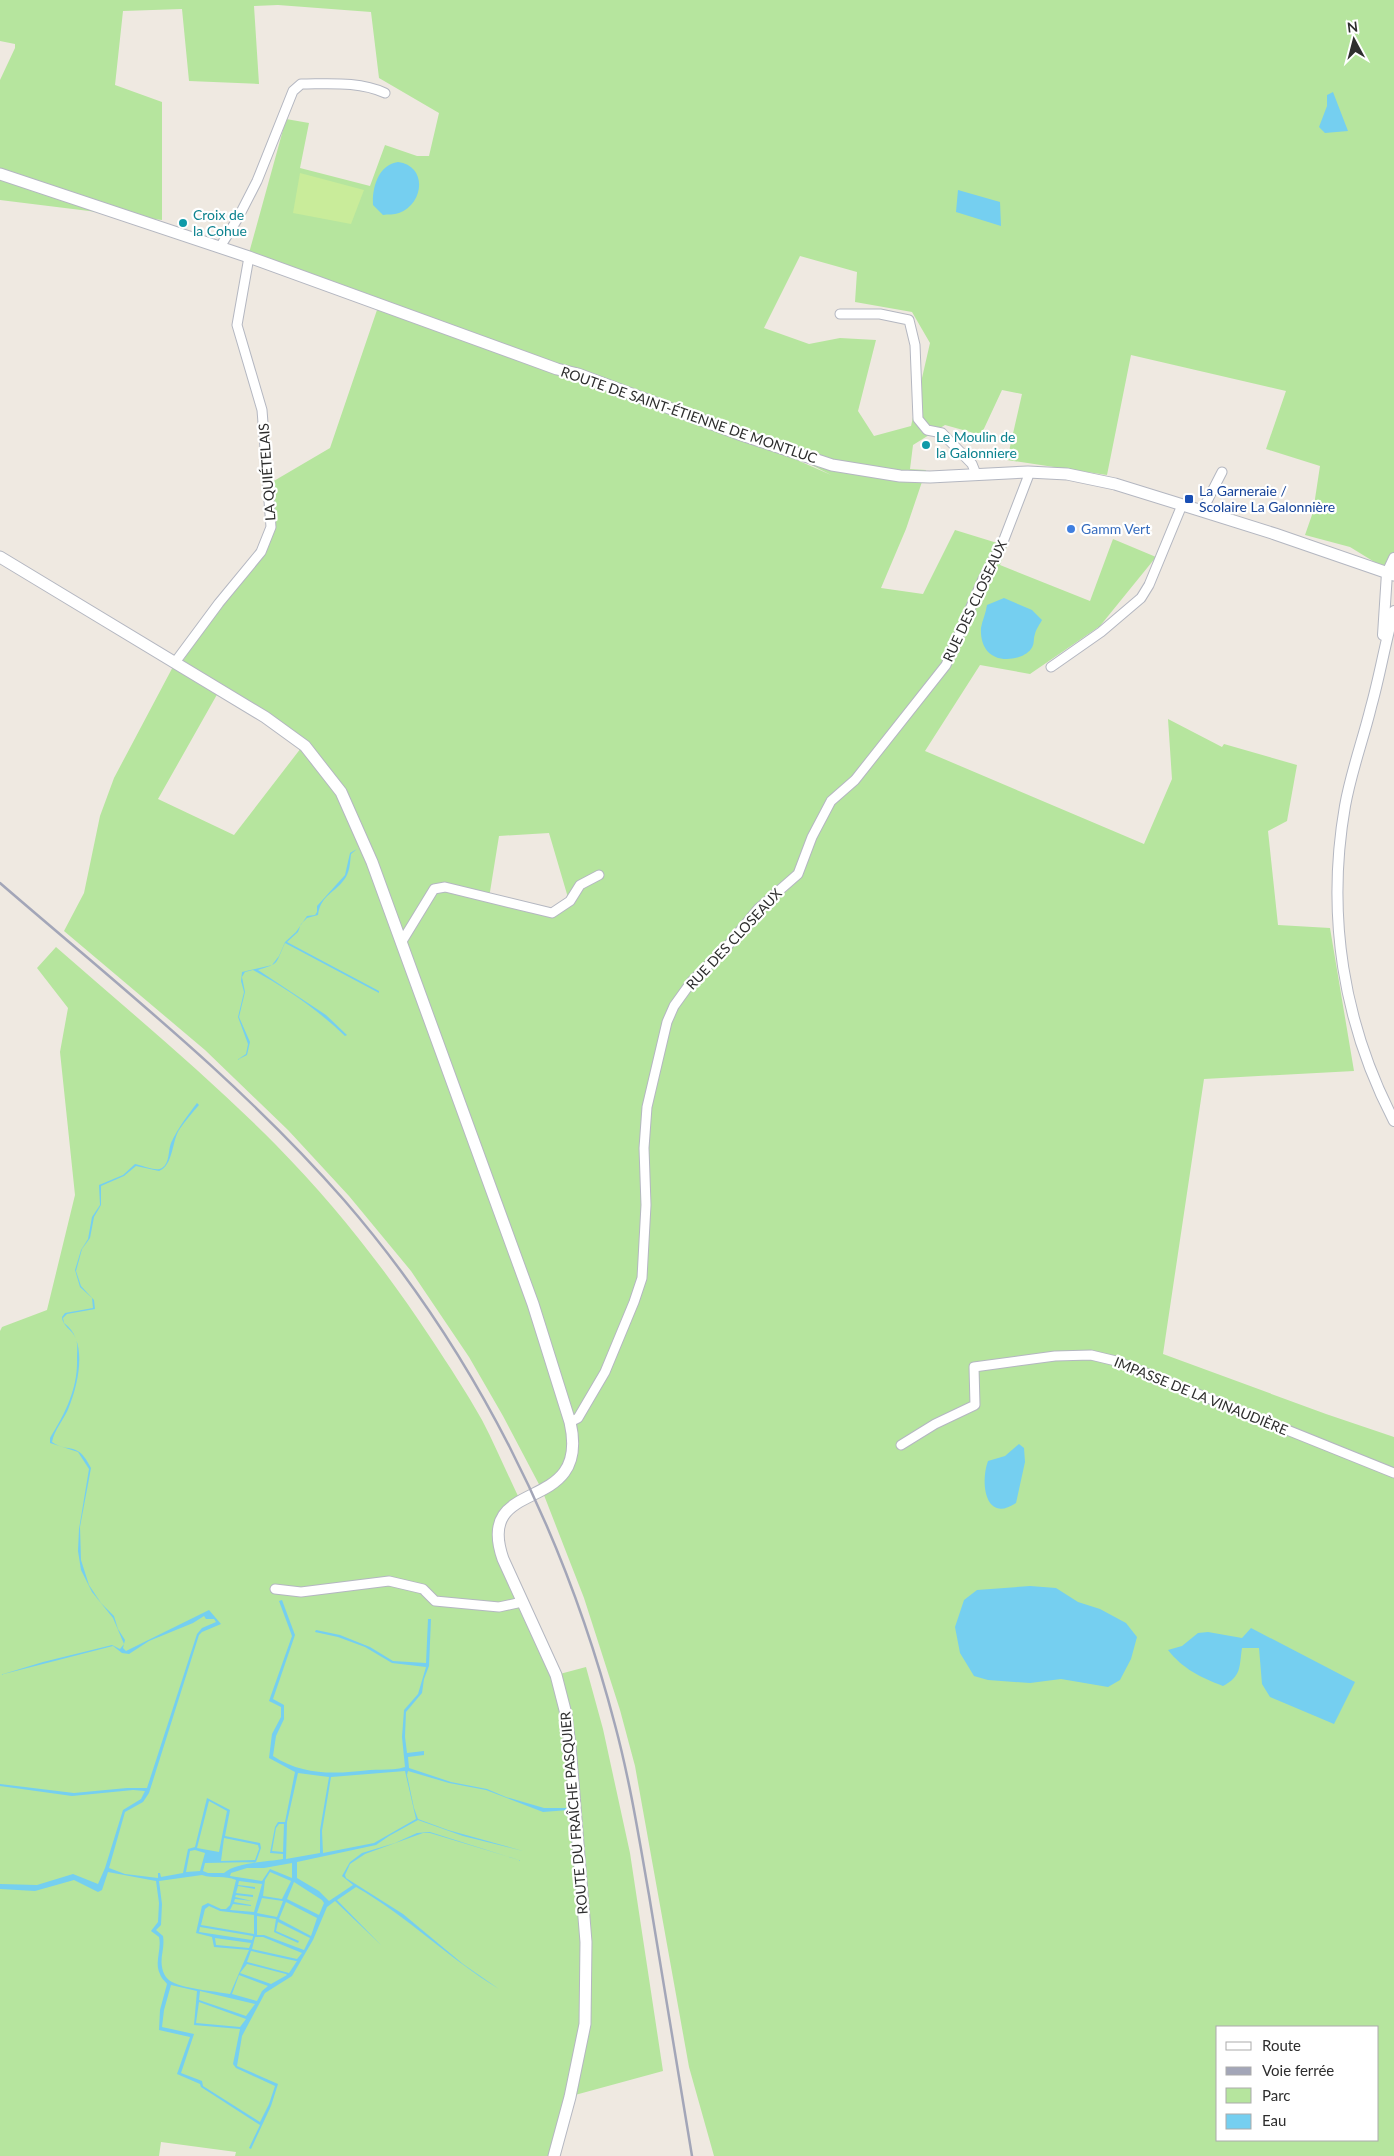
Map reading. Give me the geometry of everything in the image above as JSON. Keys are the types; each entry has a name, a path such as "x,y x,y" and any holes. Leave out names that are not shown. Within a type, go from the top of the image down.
{"main road":[{"name":"ROUTE DE SAINT-ÉTIENNE DE MONTLUC","path":"0,174 249,257 557,369 578,374 786,452 832,465 900,476 1028,472 1066,474 1115,484 1275,534 1391,574"},
{"name":"ROUTE DU FRAÎCHE PASQUIER","path":"0,557 265,716 305,746 341,792 364,844 530,1295 570,1422 573,1442 570,1464 558,1480 506,1512 501,1518 497,1531 503,1560 556,1675 566,1714 586,1942 585,2024 570,2097 554,2156"}],"street":[{"path":"220,247 238,218 256,181 293,91 301,84 340,84 372,87 385,94"},
{"name":"LA QUIÉTELAIS","path":"176,661 219,603 261,552 271,527 262,410 237,325 249,257"},
{"path":"840,314 880,314 909,320 915,345 918,419 927,430 942,433 972,464 976,474"},
{"name":"RUE DES CLOSEAUX","path":"570,1422 578,1418 605,1372 642,1278 646,1205 644,1148 647,1107 667,1022 674,1006 692,981 725,950 758,909 798,874 812,837 831,801 855,780 946,665 983,579 1003,542 1028,478 1028,472"},
{"path":"1202,511 1222,472"},
{"path":"1051,667 1102,632 1141,598 1149,585 1182,505"},
{"path":"1382,658 1394,558"},
{"path":"1394,611 1346,805 1336,882 1345,986 1374,1078 1394,1121"},
{"path":"401,943 434,889 445,887 552,913 570,901 580,885 599,875"},
{"name":"IMPASSE DE LA VINAUDIÈRE","path":"902,1445 935,1424 975,1406 974,1366 1055,1356 1091,1355 1116,1361 1394,1474"},
{"path":"275,1589 301,1592 389,1581 423,1589 435,1601 499,1607 522,1602"}],"green space":[{"path":"0,0 1394,0 1394,574 1350,547 1305,535 1313,512 1320,466 1266,449 1286,391 1131,355 1107,475 1007,460 1022,394 1002,390 981,435 945,425 913,445 910,469 926,470 906,529 881,588 923,594 955,530 1007,546 1000,565 1090,601 1113,539 1156,557 1100,626 1030,674 980,665 925,751 1144,844 1172,779 1168,719 1222,747 1224,744 1297,765 1287,821 1268,831 1278,925 1330,928 1354,1071 1204,1079 1163,1354 1394,1437 1394,2156 714,2156 689,2067 635,1766 620,1710 584,1598 542,1490 503,1416 469,1357 411,1271 349,1196 288,1130 205,1050 64,931 84,893 100,816 114,778 176,661 181,664 219,603 261,552 271,527 267,485 330,448 377,310 463,336 249,253 286,119 309,123 300,168 370,186 385,145 417,156 429,156 439,113 379,78 371,12 278,5 254,6 259,84 189,81 182,9 123,11 115,85 162,102 162,220 0,200 0,80 15,48 15,44 0,41","holes":["800,256 857,272 855,302 912,312 930,343 911,426 874,436 858,411 876,340 840,338 809,344 764,328","738,434 789,441 786,452 831,475","219,691 301,748 234,835 158,799","549,833 569,901 552,913 489,898 499,836"]},
{"path":"300,173 364,190 351,224 293,213"},
{"path":"56,947 168,1044 250,1119 319,1191 397,1288 432,1340 482,1420 518,1496 518,1502 497,1531 556,1675 586,1667 603,1729 630,1853 663,2071 575,2095 560,2156 235,2156 236,2152 161,2142 159,2156 0,2156 0,1331 2,1327 47,1310 75,1195 60,1052 68,1008 37,968"}],"water":[{"path":"1333,92 1348,131 1325,133 1319,127 1327,106 1327,95"},
{"path":"398,162 408,165 414,170 418,178 418,194 414,202 397,214 383,215 373,205 375,185 381,172 391,164"},
{"path":"958,190 1000,202 1001,226 956,212"},
{"path":"1004,598 1032,610 1042,620 1031,649 1017,658 995,657 987,650 982,640 981,628 987,605"},
{"path":"357,849 351,854 346,877 322,902 318,915 307,918 303,922 307,916 315,915 317,906 345,875 350,853"},
{"path":"300,926 298,932 287,942 379,991 379,993 285,943 278,959 272,965 279,956 285,942"},
{"path":"272,965 258,970 326,1015 347,1035 345,1036 324,1017 278,984 253,970 245,972 242,977 245,992 239,1017 250,1042 247,1055 237,1060 246,1054 248,1044 238,1017 244,992 241,981 242,972"},
{"path":"197,1103 199,1105 179,1130 170,1159 164,1168 159,1171 136,1166 124,1176 101,1186 101,1205 94,1217 90,1238 82,1249 76,1271 81,1286 94,1300 95,1309 67,1314 63,1318 64,1323 62,1317 65,1313 93,1308 92,1298 80,1287 75,1270 81,1250 88,1239 92,1217 100,1205 99,1185 123,1175 135,1164 153,1169 165,1166 174,1138 183,1122"},
{"path":"64,1323 72,1330 74,1335"},
{"path":"76,1341 79,1350 79,1362 76,1386 69,1407 52,1442 73,1449 82,1454 91,1468 80,1527 81,1560 89,1585 101,1603 114,1616 118,1629 125,1640 124,1644 113,1618 92,1592 81,1570 78,1551 79,1529 89,1469 78,1452 50,1443 50,1438 70,1400 77,1369"},
{"path":"1019,1444 1024,1448 1025,1462 1016,1503 1006,1508 997,1508 987,1498 985,1489 988,1461 1005,1456"},
{"path":"1030,1586 1056,1588 1078,1602 1100,1609 1126,1623 1137,1637 1131,1659 1120,1680 1108,1687 1061,1679 1030,1683 988,1680 974,1676 960,1653 955,1627 964,1600 977,1590"},
{"path":"282,1600 295,1635 273,1699 284,1705 284,1719 276,1736 273,1756 296,1767 332,1773 405,1767 402,1737 404,1710 418,1694 426,1667 392,1663 365,1647 338,1637 315,1632 316,1630 340,1635 370,1647 393,1661 426,1663 428,1619 431,1619 429,1666 424,1679 422,1693 406,1712 405,1737 407,1753 424,1751 424,1755 408,1757 409,1768 451,1782 487,1789 506,1797 544,1808 567,1808 568,1810 543,1812 486,1790 449,1783 408,1771 407,1775 418,1819 448,1830 523,1851 463,1836 418,1820 376,1845 297,1862 297,1878 319,1891 329,1901 353,1885 342,1876 350,1862 362,1853 395,1843 417,1833 430,1832 522,1861 430,1833 423,1833 365,1854 350,1864 345,1875 346,1878 403,1914 463,1964 499,1989 462,1964 375,1898 356,1887 337,1900 381,1945 335,1901 327,1907 313,1940 292,1976 265,1993 242,2036 237,2066 278,2084 271,2106 251,2149 249,2148 260,2125 201,2087 200,2084 177,2074 190,2037 159,2030 160,2010 167,1984 161,1977 158,1969 159,1937 151,1931 158,1922 159,1903 156,1881 108,1872 102,1890 98,1892 74,1880 35,1891 0,1889 0,1884 37,1885 73,1874 98,1884 105,1868 123,1810 141,1799 145,1791 133,1790 72,1796 0,1786 0,1784 74,1793 147,1788 197,1634 202,1628 216,1622 214,1619 206,1619 204,1616 193,1623 149,1641 129,1654 122,1653 113,1646 0,1675 112,1645 120,1649 124,1644 123,1648 126,1651 209,1610 221,1624 199,1635 149,1793 143,1802 125,1812 109,1868 125,1874 158,1878 158,1873 160,1873 161,1877 183,1873 188,1849 195,1847 207,1798 230,1810 225,1836 260,1843 261,1848 256,1862 205,1863 203,1871 208,1873 224,1873 229,1869 244,1865 283,1859 283,1854 270,1853 275,1827 278,1822 285,1822 295,1772 269,1758 272,1734 281,1717 281,1707 269,1701 292,1636 279,1601","holes":["405,1771 416,1819 374,1843 323,1853 322,1831 331,1777","298,1773 329,1777 320,1830 320,1853 286,1859 287,1822","209,1801 227,1811 219,1852 197,1848","279,1824 284,1824 283,1852 272,1851 276,1828","224,1838 258,1845 259,1849 255,1860 221,1861","195,1850 205,1853 200,1871 186,1872 190,1851","292,1863 292,1878 270,1869 262,1881 230,1876 231,1873 247,1868 264,1868","270,1872 291,1881 282,1899 263,1896 265,1880","202,1875 236,1880 230,1905 226,1909 221,1909 208,1903 202,1906 196,1933 212,1937 214,1947 249,1950 230,1994 200,1990 172,1982 168,1979 162,1967 163,1936 156,1930 161,1925 162,1904 159,1881","239,1881 262,1884 254,1912 230,1910 233,1904 251,1906 234,1902 235,1899 252,1901 235,1897 236,1895 253,1897 253,1895 236,1893 238,1886 255,1889 255,1887 238,1885","294,1882 324,1903 319,1915 287,1899","262,1898 283,1901 277,1917 257,1913","286,1902 317,1918 311,1936 279,1919","209,1906 220,1911 254,1915 254,1934 201,1925 205,1909","257,1916 276,1919 274,1932 298,1943 299,1941 276,1931 278,1922 310,1938 304,1950 264,1935 257,1935","200,1927 253,1936 252,1940 199,1932","255,1937 263,1937 302,1953 297,1959 252,1949","215,1938 251,1943 249,1948 216,1945","251,1951 297,1961 289,1973 247,1962","247,1964 286,1974 271,1984 240,1973","239,1975 268,1986 262,1991 257,2001 232,1994","171,1985 197,1991 194,2025 240,2029 233,2064 236,2068 275,2086 260,2122 203,2086 202,2081 181,2073 194,2034 162,2027 164,2010","200,1991 255,2004 246,2016 199,2000","199,2002 246,2019 240,2027 196,2023"]},
{"path":"1251,1628 1355,1682 1334,1724 1270,1697 1262,1684 1259,1648 1242,1648 1237,1675 1223,1686 1192,1672 1168,1650 1182,1646 1198,1633 1208,1632 1242,1638"}],"railway":[{"path":"0,883 134,997 221,1075 263,1115 344,1200 391,1258 434,1318 474,1381 510,1447 542,1514 570,1583 594,1653 615,1725 638,1831 692,2156"}],"place":[{"name":"Croix de la Cohue","path":"183,223"},
{"name":"Le Moulin de la Galonniere","path":"926,445"},
{"name":"La Garneraie / Scolaire La Galonnière","path":"1189,499"},
{"name":"Gamm Vert","path":"1071,529"}]}
